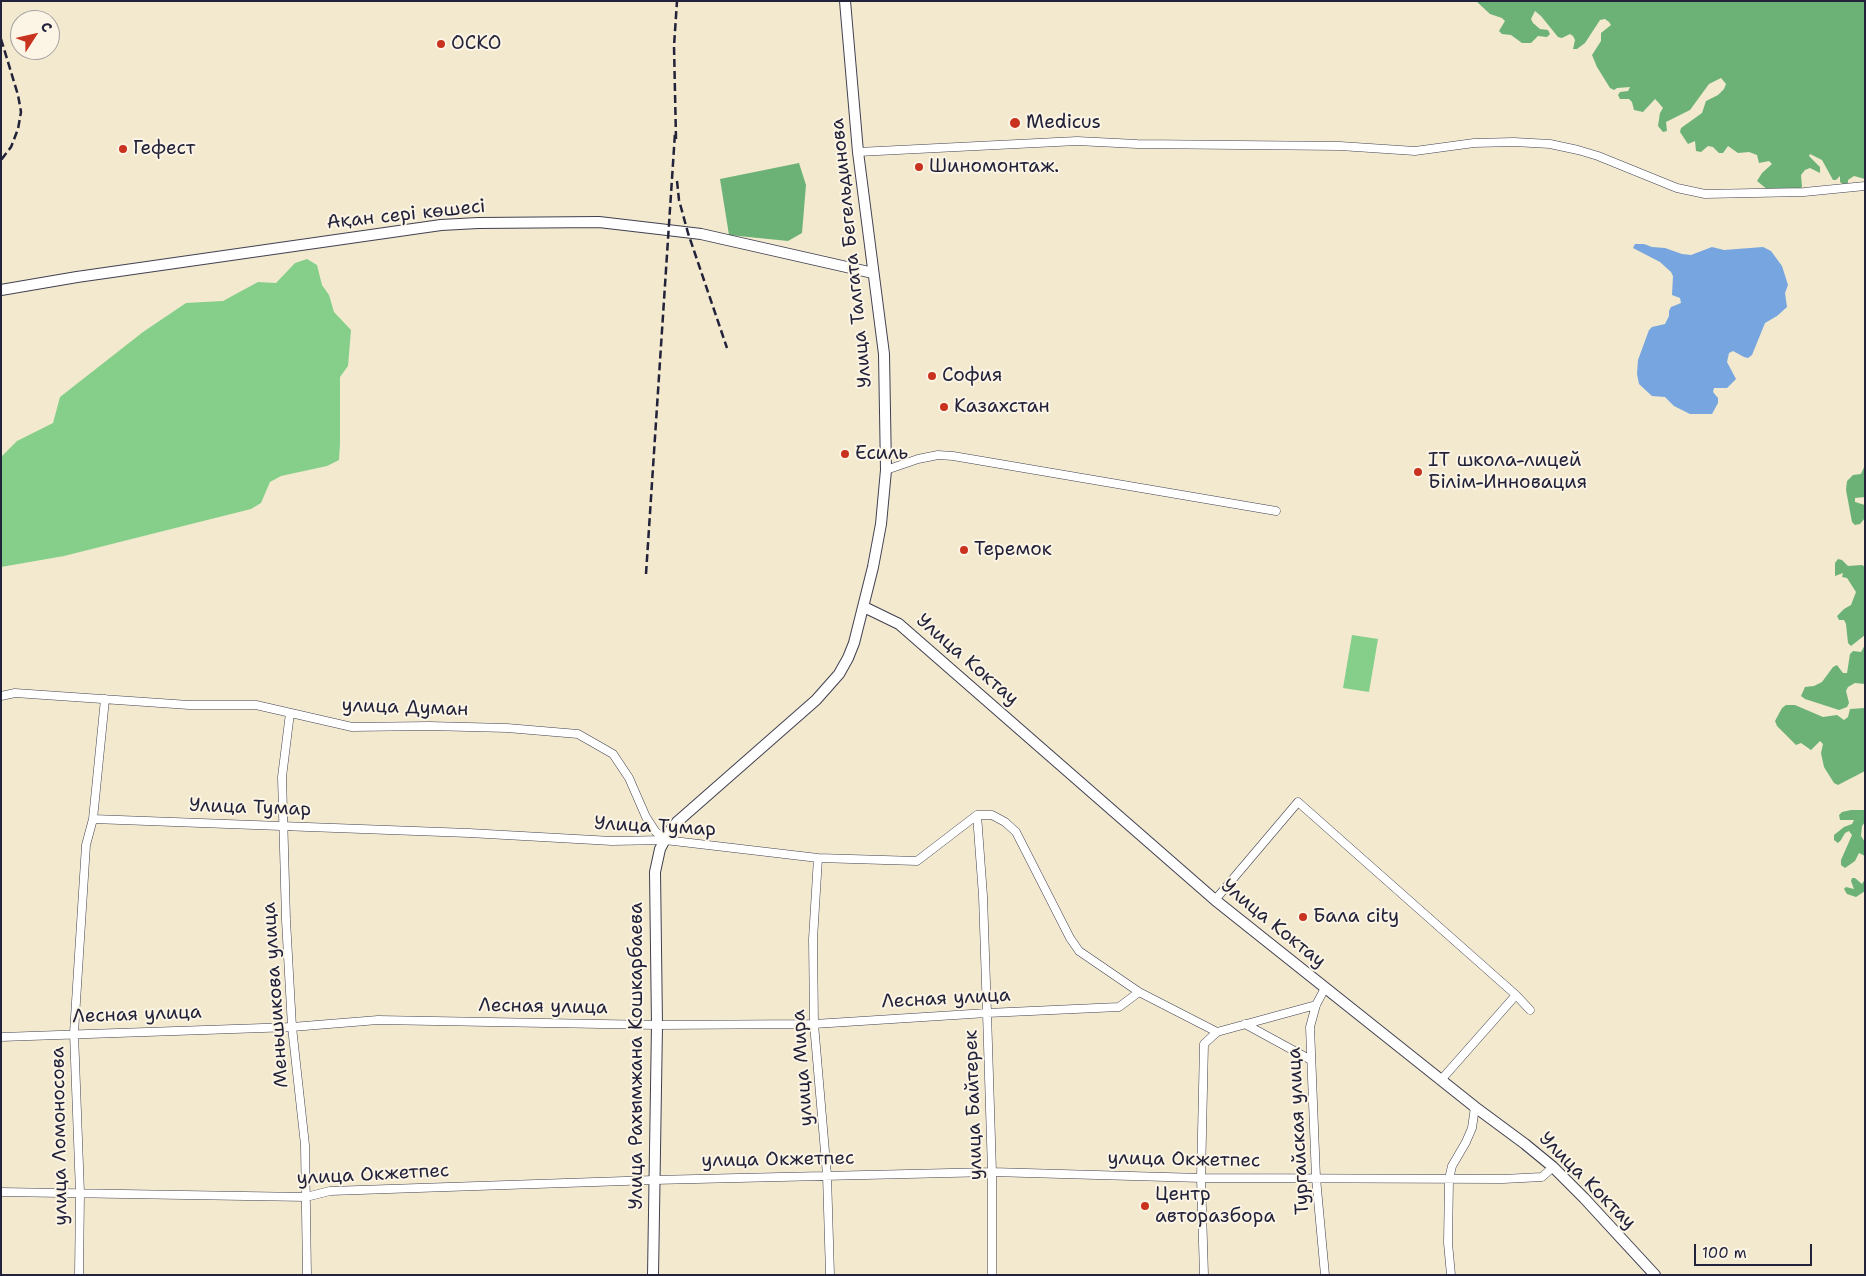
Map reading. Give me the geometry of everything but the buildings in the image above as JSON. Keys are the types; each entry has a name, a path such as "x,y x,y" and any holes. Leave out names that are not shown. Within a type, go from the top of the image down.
{"street":[{"name":"Улица Талгата Бегельдинова","path":"665,840 676,822 816,700 839,674 848,658 864,606 881,524 886,470 884,354 858,152 845,1"},
{"path":"858,152 1077,141 1137,144 1340,146 1415,151 1474,143 1514,142 1550,144 1585,152 1677,188 1705,194 1779,193 1865,186"},
{"name":"Ақан сері көшесі","path":"1,290 96,274 441,225 478,223 599,222 701,234 873,273"},
{"path":"886,470 918,459 953,456 1276,511"},
{"name":"Улица Коктау","path":"864,606 899,624 1215,900 1553,1167 1579,1192 1655,1275"},
{"name":"улица Думан","path":"1,696 15,693 189,705 256,705 352,726 481,727 578,734 613,754 629,778 646,817 655,831 665,840"},
{"name":"улица Ломоносова","path":"79,1275 80,1193 74,1033 86,845 93,819 105,699"},
{"name":"Меньшикова улица","path":"290,713 282,777 283,826 292,1027 305,1144 307,1275"},
{"path":"1215,900 1298,802 1516,995 1530,1010"},
{"path":"977,815 992,816 1006,822 1016,832 1070,938 1079,951 1138,992 1217,1032"},
{"name":"Улица Тумар","path":"93,819 468,833 612,841 665,840 818,858 917,861 977,815"},
{"name":"улица Байтерек","path":"977,815 983,896 987,1013 992,1172 992,1275"},
{"name":"Улица Рахымжана Кошкарбаева","path":"653,1275 657,1025 655,872 660,849 665,840"},
{"name":"улица Мира","path":"818,858 813,939 814,1024 827,1175 830,1275"},
{"name":"Тургайская улица","path":"1325,988 1316,1005 1310,1027 1316,1178 1325,1275"},
{"name":"Лесная улица","path":"1,1037 292,1027 378,1020 657,1025 814,1024 1119,1007 1138,992"},
{"path":"1441,1080 1516,995"},
{"path":"1204,1275 1201,1178 1204,1044 1217,1032 1316,1005"},
{"path":"1245,1024 1311,1060"},
{"path":"1451,1275 1448,1243 1449,1179 1452,1166 1472,1128 1475,1107"},
{"name":"улица Окжетпес","path":"1,1192 306,1196 330,1190 992,1172 1201,1178 1533,1178 1542,1177 1553,1167"}],"green space":[{"path":"1476,1 1865,1 1865,179 1854,176 1848,180 1848,183 1843,184 1840,182 1840,176 1833,180 1822,160 1810,154 1809,156 1820,167 1820,173 1810,168 1805,170 1801,175 1802,187 1799,189 1768,190 1757,181 1762,173 1772,164 1769,161 1759,163 1757,155 1749,152 1738,153 1728,146 1723,153 1719,153 1713,147 1708,146 1701,152 1696,151 1695,141 1688,144 1680,132 1681,128 1702,113 1706,101 1718,95 1724,89 1726,84 1721,78 1709,84 1690,110 1666,122 1667,131 1663,132 1658,126 1660,113 1663,108 1655,99 1643,112 1634,110 1629,99 1620,99 1618,95 1620,92 1628,91 1630,87 1614,90 1610,88 1597,67 1592,55 1601,41 1601,33 1611,25 1605,19 1600,20 1585,43 1577,49 1573,49 1575,40 1573,36 1570,34 1562,38 1558,37 1535,11 1531,19 1533,23 1540,29 1548,30 1550,34 1547,37 1538,36 1531,43 1522,43 1511,35 1502,34 1499,31 1505,21 1490,14"},
{"path":"799,163 806,185 802,233 788,241 729,235 720,179"},
{"path":"307,259 317,265 322,285 329,295 334,312 351,330 348,366 340,377 339,460 327,466 281,476 270,482 261,503 251,509 64,556 1,567 1,457 17,441 53,423 60,397 143,332 186,303 223,301 258,282 276,283 295,263"},
{"path":"1865,465 1865,497 1855,498 1855,502 1865,505 1865,518 1860,524 1855,525 1852,522 1846,490 1847,481 1853,475 1861,474"},
{"path":"1838,559 1848,566 1862,565 1865,567 1865,635 1851,646 1848,643 1846,624 1844,620 1839,620 1837,616 1851,605 1856,592 1847,578 1842,577 1843,573 1835,576 1835,563"},
{"path":"1352,635 1378,639 1369,692 1343,688"},
{"path":"1865,645 1865,684 1855,683 1848,687 1846,691 1849,703 1847,707 1839,710 1801,696 1805,687 1814,686 1822,682 1833,667 1837,665 1843,673 1847,673 1850,654 1853,651 1861,652"},
{"path":"1786,705 1795,705 1823,717 1837,715 1844,720 1848,717 1850,709 1865,708 1865,771 1838,785 1834,783 1824,767 1821,753 1823,744 1820,741 1811,750 1801,743 1796,745 1777,726 1775,721 1782,708"},
{"path":"1865,810 1865,822 1862,826 1861,836 1865,842 1865,856 1859,853 1855,861 1845,868 1841,865 1841,860 1852,835 1849,831 1845,833 1838,843 1834,840 1834,835 1844,827 1852,824 1854,820 1840,820 1839,815 1842,812"},
{"path":"1852,878 1855,878 1862,884 1865,879 1865,891 1856,897 1847,894 1844,889 1846,887 1854,889 1851,881"}],"water":[{"path":"1635,244 1665,248 1691,255 1712,247 1724,250 1763,247 1771,251 1782,266 1788,285 1785,293 1787,307 1765,323 1752,355 1748,358 1733,351 1729,353 1727,362 1736,379 1727,388 1714,388 1713,392 1718,398 1718,403 1712,414 1690,414 1674,406 1665,397 1652,396 1639,384 1637,374 1638,360 1649,330 1652,327 1665,324 1671,307 1681,303 1680,298 1672,295 1673,276 1671,272 1660,262 1633,248"}],"railway":[{"path":"676,139 674,46 677,1"},
{"path":"1,39 18,95 21,112 18,129 11,147 1,160"},
{"path":"646,574 675,133"},
{"path":"677,181 679,200 688,233 727,348"}],"place":[{"name":"ОСКО","path":"441,44"},
{"name":"Medicus","path":"1015,123"},
{"name":"Гефест","path":"123,149"},
{"name":"Шиномонтаж.","path":"919,167"},
{"name":"София","path":"932,376"},
{"name":"Казахстан","path":"944,407"},
{"name":"Есиль","path":"845,454"},
{"name":"IT школа-лицей Білім-Инновация","path":"1418,472"},
{"name":"Теремок","path":"964,550"},
{"name":"Бала city","path":"1303,917"},
{"name":"Центр авторазбора","path":"1145,1206"}]}
